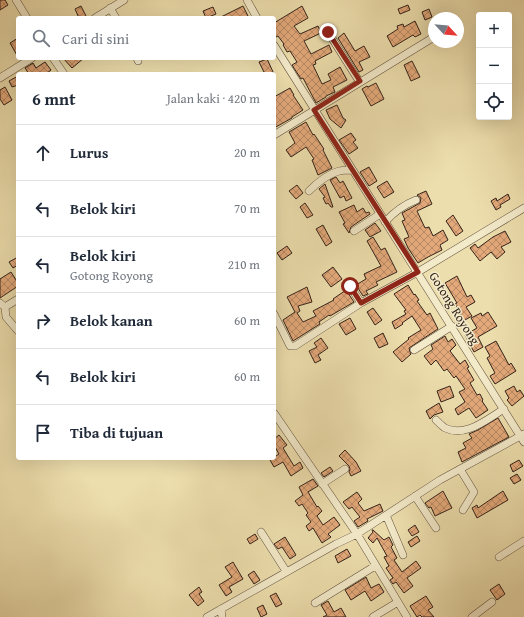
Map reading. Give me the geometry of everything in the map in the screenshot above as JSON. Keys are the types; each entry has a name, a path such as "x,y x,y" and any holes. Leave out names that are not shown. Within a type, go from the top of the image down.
{"street":[{"path":"16,0 26,16"},
{"path":"98,16 124,0"},
{"path":"247,0 256,16"},
{"path":"110,8 115,16"},
{"path":"328,32 360,81"},
{"path":"276,134 428,41"},
{"name":"Gotong Royong","path":"276,48 523,437"},
{"path":"0,78 29,60"},
{"path":"54,60 63,72"},
{"path":"309,191 318,183 334,173 341,170 352,170"},
{"path":"385,222 398,209 416,200"},
{"path":"276,318 290,346 292,346 361,303 418,272 524,208"},
{"path":"354,231 380,214"},
{"path":"350,286 361,303"},
{"path":"16,300 3,305 6,317 16,329"},
{"path":"414,350 452,326"},
{"path":"436,420 445,428 455,431 462,431 504,409"},
{"path":"276,417 357,534 407,617"},
{"path":"207,617 286,571 357,534 460,469 523,437"},
{"path":"322,484 345,469"},
{"path":"460,469 474,492 463,510"},
{"path":"415,496 436,528"},
{"path":"386,515 403,555"},
{"path":"261,532 286,571"},
{"path":"499,557 524,541"},
{"path":"316,603 375,566"},
{"path":"374,617 398,602"},
{"path":"472,617 492,602"},
{"path":"221,609 222,617"}],"building":[{"path":"0,0 5,0 8,5 0,10"},
{"path":"408,5 410,10 400,14 398,9"},
{"path":"81,6 86,16 78,16 75,9"},
{"path":"243,6 248,16 223,16"},
{"path":"302,6 308,18 294,26 300,34 318,26 321,33 304,41 311,54 329,45 332,52 315,61 316,64 313,65 322,84 331,80 328,74 340,67 347,80 333,87 335,92 316,103 303,78 301,79 292,65 297,62 290,51 287,52 283,45 284,44 278,36 276,37 276,22"},
{"path":"213,7 216,14 205,16 203,11"},
{"path":"429,9 430,12 428,12 428,19 425,20 422,12"},
{"path":"415,21 421,34 415,37 413,35 393,47 387,36 398,29 397,26 403,24 404,27"},
{"path":"344,33 355,51 364,46 370,57 359,62 363,70 359,72 338,38"},
{"path":"16,39 16,54 10,43"},
{"path":"65,60 82,60 72,68"},
{"path":"267,60 273,72 264,72 259,62"},
{"path":"412,61 420,77 411,81 404,65"},
{"path":"45,62 51,70 48,72 28,72 25,68 33,63 36,68"},
{"path":"16,77 16,86 12,87 9,81"},
{"path":"376,83 384,99 371,106 362,89"},
{"path":"5,87 12,100 4,105 0,99 0,90"},
{"path":"290,88 303,110 276,127 276,96"},
{"path":"337,105 343,118 346,120 341,128 330,119 326,110"},
{"path":"306,122 313,135 314,134 324,149 323,150 332,168 318,175 312,160 314,159 306,147 291,157 286,150 295,143 289,132"},
{"path":"351,133 356,140 353,142 358,148 349,154 339,140"},
{"path":"369,167 377,181 369,186 360,172"},
{"path":"336,177 340,183 343,181 352,198 346,201 344,196 340,198 330,180"},
{"path":"387,181 394,192 384,198 377,187"},
{"path":"325,184 333,207 331,207 328,203 326,204 323,198 325,197 319,189"},
{"path":"297,185 303,193 296,199 289,191"},
{"path":"426,191 432,204 417,211 425,228 429,227 433,236 443,230 448,240 440,245 442,250 418,263 404,239 409,237 402,221 405,220 402,213 420,203 421,198 417,195"},
{"path":"508,194 510,199 500,205 501,207 496,210 491,201 496,198 497,201"},
{"path":"305,203 313,215 307,218 300,207"},
{"path":"354,205 357,212 363,208 366,213 369,212 370,214 351,227 349,233 343,224 345,223 339,212"},
{"path":"453,215 463,231 456,236 446,221"},
{"path":"375,223 381,231 370,237 365,230"},
{"path":"323,225 332,242 326,246 316,229"},
{"path":"505,231 511,242 501,247 505,252 497,259 491,252 480,261 470,248 475,244 478,248 493,237"},
{"path":"373,237 381,250 385,248 397,272 376,282 378,285 366,291 368,294 363,296 356,285 366,279 364,274 381,266 367,241"},
{"path":"287,246 292,253 282,260 277,253"},
{"path":"16,258 16,266 13,268 9,262"},
{"path":"333,267 342,279 331,287 322,275"},
{"path":"11,272 16,280 16,287 0,298 0,279"},
{"path":"457,276 467,297 471,295 475,302 466,307 472,316 458,324 455,318 461,314 455,304 457,303 445,283"},
{"path":"408,285 419,300 417,301 427,315 430,313 438,329 409,348 411,354 402,362 393,352 409,339 408,338 421,330 412,316 395,329 392,322 406,314 404,311 406,310 394,294"},
{"path":"307,287 312,302 298,306 300,311 297,313 303,322 316,316 313,311 334,300 333,299 346,290 354,302 330,316 329,315 319,322 320,324 293,341 283,320 295,312 287,297"},
{"path":"373,308 382,320 375,325 367,312"},
{"path":"488,312 497,326 478,337 483,347 474,352 465,335 477,328 471,318 481,313 482,316"},
{"path":"350,318 356,329 346,335 339,324"},
{"path":"383,333 388,344 379,348 374,338"},
{"path":"445,336 448,342 452,339 456,345 450,351 460,364 465,360 469,367 467,368 474,380 470,383 477,395 480,394 483,400 482,401 488,410 476,418 469,408 458,415 455,409 465,402 459,392 465,389 456,376 454,378 447,369 444,371 436,360 431,365 424,356 433,349 431,345"},
{"path":"321,338 328,348 318,355 321,360 315,363 309,351 317,347 314,343"},
{"path":"496,341 509,365 511,363 516,371 495,384 490,376 495,373 487,358 490,356 485,347"},
{"path":"450,386 454,397 441,402 437,391"},
{"path":"514,386 517,392 520,390 524,396 512,406 507,400 509,398 505,391"},
{"path":"439,403 443,412 434,415 430,419 426,411"},
{"path":"498,418 509,437 462,462 458,452 466,448 463,443 472,438 469,434"},
{"path":"279,435 287,445 283,448 294,466 300,462 303,468 291,476 283,462 274,467 270,460 276,460 276,456 279,454 276,449 276,437"},
{"path":"345,450 356,462 361,471 351,476 349,466 339,456"},
{"path":"519,460 523,466 513,472 510,465"},
{"path":"330,467 333,471 324,477 321,473"},
{"path":"517,474 521,480 514,484 510,478"},
{"path":"313,479 318,486 308,492 317,507 318,506 322,511 317,516 323,525 334,517 340,525 328,534 331,537 322,543 313,528 309,531 306,526 311,522 306,515 308,513 302,504 299,506 295,501 303,495 299,487"},
{"path":"443,491 452,508 435,516 431,507 429,508 425,503"},
{"path":"503,491 508,500 477,518 472,508 477,505 478,508"},
{"path":"357,492 362,499 358,503 364,511 380,504 383,511 367,519 368,521 358,527 354,521 360,517 352,507 349,509 343,502"},
{"path":"415,525 419,532 412,536 408,530"},
{"path":"372,530 384,540 389,537 393,545 391,547 397,558 394,560 402,572 416,561 421,568 407,578 413,586 404,593 396,582 393,584 390,580 393,578 386,568 389,566 384,557 387,556 377,538 373,543 368,538 373,532"},
{"path":"255,534 258,539 250,544 247,539"},
{"path":"417,536 420,541 411,547 408,542"},
{"path":"285,537 296,555 290,559 282,547 278,549 274,544"},
{"path":"347,549 351,556 338,563 335,556"},
{"path":"233,562 243,579 229,587 232,592 226,596 219,585 232,577 225,567"},
{"path":"254,571 260,580 254,584 248,575"},
{"path":"366,577 371,588 379,584 384,592 371,601 365,591 351,600 345,590"},
{"path":"499,584 505,594 497,600 490,590"},
{"path":"199,587 202,592 199,594 204,601 198,606 189,595"},
{"path":"276,593 282,604 276,607 270,596"},
{"path":"426,596 433,607 428,610 434,617 422,617 420,615 417,617 410,606"},
{"path":"328,601 334,612 341,608 346,617 323,617 327,615 321,605"},
{"path":"263,605 267,614 261,617 257,608"}],"route":[{"path":"328,32 360,81 314,110 418,272 361,303 350,286"}]}
